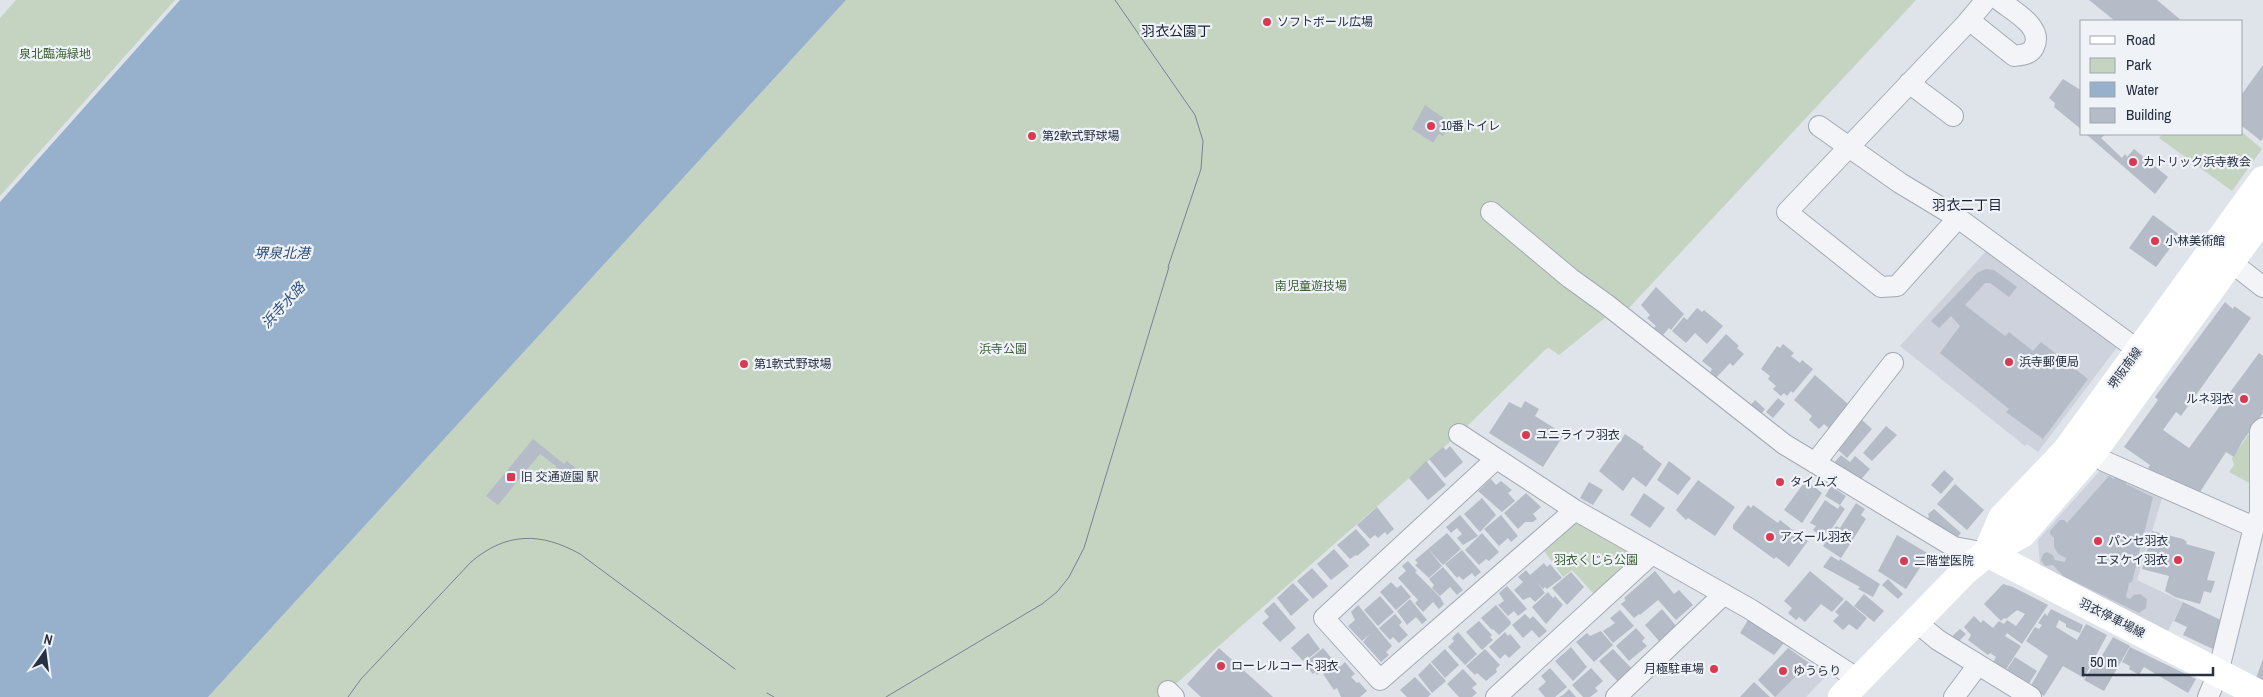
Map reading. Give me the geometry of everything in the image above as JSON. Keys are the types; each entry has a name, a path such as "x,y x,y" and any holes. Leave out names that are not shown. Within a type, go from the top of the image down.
{"main road":[{"name":"堺阪南線","path":"1988,553 2002,518 2066,451 2263,180"},
{"name":"堺阪南線","path":"1850,688 1964,572 1988,553 2022,534 2090,450 2263,217"},
{"name":"羽衣停車場線","path":"1988,553 2213,685 2263,696"}],"street":[{"path":"1958,218 1897,286 1881,287 1787,212 1986,0"},
{"path":"1969,20 2014,56 2024,55 2033,49 2037,39 2034,29 1999,0"},
{"path":"1909,83 1952,116"},
{"path":"1820,126 1900,183 1958,218 2138,350"},
{"path":"1491,212 1722,397 1784,444 1954,547 1988,553"},
{"path":"2231,262 2263,287"},
{"path":"1814,463 1893,363"},
{"path":"2213,685 2259,519 2260,431 2263,428"},
{"path":"1459,434 1575,510 1724,594 1850,688"},
{"path":"2090,450 2104,461 2259,519"},
{"path":"1496,459 1324,618 1380,680 1575,510"},
{"path":"1496,697 1652,554"},
{"path":"1616,697 1724,594"},
{"path":"1916,622 1938,640 2030,697"},
{"path":"1954,697 1978,665"}],"shaded area":[{"path":"1986,251 2118,346 2038,452 2027,444 2025,446 1900,346"},
{"name":"パンセ羽衣","path":"2104,466 2164,492 2137,580 2183,602 2168,631 2040,567 2038,540"},
{"path":"1788,648 1827,675 1806,697 1775,697 1758,680"}],"green space":[{"name":"泉北臨海緑地","path":"16,0 175,0 0,196 0,18"},
{"name":"浜寺公園","path":"846,0 1916,0 1628,309 1621,303 1559,355 1549,348 1546,349 1459,434 1161,697 208,697"},
{"path":"2243,133 2262,149 2232,191 2159,138 2162,135 2243,135"},
{"path":"2251,431 2255,486 2229,472 2234,465 2232,458"},
{"name":"羽衣くじら公園","path":"1573,520 1634,554 1633,562 1594,594 1572,570 1563,577 1542,548"}],"water":[{"name":"堺泉北港","path":"180,0 846,0 208,697 0,697 0,202"}],"building":[{"path":"2089,0 2157,0 2181,20 2114,20"},
{"path":"2263,65 2263,138 2261,141 2243,127 2243,93"},
{"path":"2063,79 2080,90 2080,128 2054,107 2055,103 2049,98"},
{"name":"10番トイレ","path":"1425,105 1451,123 1443,136 1439,134 1433,143 1412,129"},
{"name":"カトリック浜寺教会","path":"2087,135 2105,135 2101,138 2122,158 2125,154 2127,157 2134,149 2168,177 2155,194"},
{"name":"小林美術館","path":"2153,215 2180,235 2156,267 2129,248"},
{"name":"浜寺郵便局","path":"1986,269 1994,270 2017,287 2009,297 1990,283 1985,283 1965,305 2005,336 2009,332 2033,351 2041,342 2088,379 2043,439 2006,412 2009,409 1940,353 1960,326 1951,316 1939,328 1931,321 1977,273"},
{"path":"1656,287 1684,314 1671,330 1669,328 1663,335 1654,328 1656,326 1647,318 1650,315 1641,305"},
{"name":"ルネ羽衣","path":"2225,302 2233,309 2234,306 2251,318 2181,416 2176,412 2163,430 2189,448 2259,353 2263,356 2263,413 2242,442 2234,457 2226,452 2198,495 2164,475 2162,478 2148,468 2150,465 2124,447 2158,400 2155,397"},
{"path":"1697,308 1702,312 1704,310 1723,326 1707,344 1695,333 1686,343 1672,331 1684,317 1687,320"},
{"path":"1726,334 1739,346 1737,348 1744,354 1733,366 1730,363 1716,378 1710,373 1712,369 1702,361"},
{"path":"1783,344 1794,353 1791,356 1800,363 1802,360 1813,369 1793,393 1791,391 1787,396 1784,393 1781,396 1773,389 1776,386 1768,379 1770,376 1761,369 1777,346 1780,348"},
{"path":"1815,375 1848,404 1845,407 1848,410 1831,430 1824,424 1819,429 1809,420 1812,416 1794,400"},
{"path":"1778,398 1785,404 1773,418 1766,412"},
{"path":"1755,400 1765,409 1761,414 1750,406"},
{"name":"ユニライフ羽衣","path":"1525,401 1539,409 1535,416 1559,431 1563,436 1543,467 1489,433 1509,402 1521,408"},
{"path":"1862,420 1872,429 1847,458 1836,448"},
{"path":"1886,426 1897,435 1872,461 1863,453"},
{"path":"1625,434 1644,447 1643,449 1662,464 1646,487 1633,477 1623,491 1599,471"},
{"name":"旧 交通遊園 駅","path":"533,439 564,464 567,461 577,469 566,482 553,472 557,467 540,454 498,505 486,496"},
{"path":"1450,446 1463,462 1445,478 1429,459 1443,447 1446,450"},
{"path":"1841,455 1850,462 1855,456 1870,469 1858,483 1832,465"},
{"path":"1426,461 1446,485 1428,500 1409,478"},
{"path":"1669,461 1691,478 1678,495 1657,480"},
{"path":"1944,470 1954,479 1941,494 1931,485"},
{"name":"パンセ羽衣","path":"2116,474 2128,480 2126,484 2153,497 2132,582 2129,583 2126,597 2130,599 2134,595 2140,594 2147,599 2146,608 2139,613 2063,576 2053,565 2045,566 2041,560 2043,554 2047,552 2053,555 2055,560 2065,562 2066,558 2058,554 2054,547 2054,538 2050,531 2060,520 2064,520 2067,523 2109,476 2114,479"},
{"path":"1491,479 1496,485 1501,481 1512,490 1508,493 1515,501 1502,512 1478,491"},
{"path":"1698,480 1735,507 1715,536 1688,518 1686,520 1676,510"},
{"path":"1806,480 1822,493 1802,523 1784,510"},
{"path":"1589,482 1603,490 1593,505 1580,498"},
{"path":"1955,484 1984,510 1967,530 1937,504"},
{"path":"1831,486 1846,496 1840,505 1825,496"},
{"path":"1526,493 1541,507 1533,514 1537,519 1533,522 1525,522 1518,529 1504,513"},
{"path":"1644,493 1665,508 1650,528 1630,515"},
{"path":"1482,498 1496,515 1480,532 1464,514"},
{"path":"1825,500 1838,509 1840,505 1845,509 1828,534 1825,532 1822,537 1813,530 1816,526 1810,523"},
{"path":"1856,503 1865,509 1861,515 1866,519 1841,558 1823,546 1836,526 1840,528"},
{"name":"アズール羽衣","path":"1748,505 1751,508 1753,505 1778,523 1780,520 1794,531 1793,533 1808,541 1789,567 1776,557 1774,559 1733,529 1733,525"},
{"path":"1377,507 1394,529 1387,535 1385,532 1378,538 1375,535 1370,539 1357,525"},
{"path":"1934,509 1961,533 1954,541 1924,522 1929,517 1928,514"},
{"path":"1460,515 1478,536 1463,545 1457,538 1462,534 1457,528 1451,533 1446,527"},
{"path":"1501,515 1518,536 1511,542 1508,538 1499,546 1484,529"},
{"path":"1356,529 1370,545 1357,556 1350,559 1337,545"},
{"name":"エヌケイ羽衣","path":"2152,531 2183,539 2187,542 2186,544 2215,552 2207,580 2215,581 2211,593 2204,591 2200,604 2175,597 2165,591 2169,576 2142,569"},
{"path":"1447,533 1461,549 1443,565 1428,549"},
{"path":"1482,533 1499,552 1489,561 1486,559 1479,565 1465,550"},
{"name":"二階堂医院","path":"1897,535 1929,554 1906,589 1878,571"},
{"path":"1334,549 1349,566 1331,580 1317,564"},
{"path":"1428,549 1442,566 1429,578 1415,565 1418,563 1415,560"},
{"path":"1462,550 1481,572 1475,577 1472,573 1463,580 1459,576 1457,578 1445,564"},
{"path":"1831,556 1839,561 1840,559 1880,584 1873,597 1858,589 1860,587 1823,567"},
{"path":"1408,561 1417,571 1415,572 1440,597 1444,604 1439,609 1433,602 1423,612 1415,603 1418,600 1398,578 1406,571 1402,566"},
{"path":"1544,563 1547,567 1550,564 1562,578 1547,589 1545,587 1543,589 1537,582 1545,593 1535,602 1530,597 1523,600 1514,590 1523,582 1518,577 1526,570 1530,575"},
{"path":"1443,567 1463,590 1457,595 1450,587 1440,596 1432,588 1434,585 1429,579"},
{"path":"1312,568 1328,586 1313,599 1297,581"},
{"path":"1655,571 1674,594 1679,590 1693,605 1676,620 1658,600 1634,618 1621,604 1626,600 1624,598"},
{"path":"1810,571 1844,599 1832,612 1821,604 1805,622 1799,617 1796,620 1788,613 1792,608 1784,601"},
{"path":"1571,572 1584,587 1567,605 1552,588"},
{"path":"1888,579 1903,594 1898,599 1882,585"},
{"path":"1391,582 1397,588 1401,585 1411,597 1396,610 1380,592"},
{"path":"1293,583 1309,600 1291,616 1277,598"},
{"path":"2003,584 2013,587 2048,605 2022,644 2007,633 2005,636 2021,646 2003,674 1990,667 1996,657 1990,653 1988,655 1968,640 1971,635 1964,627 1974,616 1981,623 1983,620 1993,628 1999,621 2004,624 2007,620 2016,626 2025,614 2017,610 2001,621 1984,604"},
{"path":"1507,586 1527,609 1518,616 1514,611 1508,616 1498,605 1504,601 1499,593"},
{"path":"1548,592 1553,598 1555,596 1563,605 1546,624 1532,607"},
{"path":"1864,594 1884,611 1874,622 1854,606"},
{"path":"1380,596 1394,612 1378,626 1364,610"},
{"path":"1410,599 1427,620 1422,624 1416,617 1407,625 1397,611"},
{"path":"1846,600 1867,618 1857,630 1849,624 1843,630 1833,621 1839,615 1835,612"},
{"path":"1274,602 1296,628 1280,642 1262,623 1269,617 1264,611"},
{"path":"2183,602 2225,622 2213,649 2183,635 2187,627 2174,621"},
{"path":"1358,605 1392,646 1386,652 1389,655 1381,662 1363,642 1370,634 1362,641 1348,626 1355,620 1351,612"},
{"path":"1496,605 1511,622 1499,635 1481,618"},
{"path":"1662,609 1677,627 1659,641 1645,625"},
{"path":"2051,609 2083,625 2080,633 2066,627 2066,624 2059,620 2056,627 2077,640 2086,624 2107,635 2084,678 2063,666 2044,696 2030,687 2048,656 2026,641 2035,627 2039,629 2042,625 2038,623 2045,613 2047,616"},
{"path":"1620,610 1634,626 1613,643 1603,631 1615,623 1610,618"},
{"path":"1395,614 1402,622 1399,625 1408,635 1399,643 1393,637 1390,640 1379,628"},
{"path":"1525,614 1530,619 1533,616 1547,631 1539,638 1532,630 1523,638 1512,625"},
{"path":"1748,620 1784,643 1774,655 1740,633"},
{"path":"1479,621 1492,635 1490,637 1493,640 1482,650 1466,632"},
{"path":"1636,628 1645,638 1642,641 1647,646 1629,661 1616,646"},
{"path":"1960,629 1966,634 1956,644 1950,638"},
{"path":"1601,631 1613,645 1594,662 1576,642 1587,633 1590,636"},
{"path":"1458,632 1477,654 1465,665 1448,647 1454,641 1452,638"},
{"path":"1505,632 1508,636 1510,634 1521,647 1509,658 1505,654 1500,659 1489,647"},
{"path":"1308,633 1320,649 1303,661 1291,648"},
{"path":"2113,637 2130,646 2104,691 2084,680 2098,658 2100,659"},
{"path":"1571,647 1587,667 1573,681 1555,661"},
{"path":"2130,647 2196,679 2188,693 2144,667 2139,675 2129,669 2130,666 2122,662"},
{"name":"ローレルコート羽衣","path":"1219,648 1273,697 1201,697 1187,684"},
{"path":"1323,648 1334,661 1317,675 1315,672 1313,674 1305,665 1306,662"},
{"name":"ゆうらり","path":"1788,648 1809,663 1775,697 1758,680"},
{"path":"1445,649 1459,665 1445,678 1431,662"},
{"path":"1485,649 1500,665 1496,669 1497,672 1486,681 1477,673 1475,675 1466,666"},
{"path":"1613,649 1633,670 1619,683 1599,661"},
{"path":"2015,657 2037,671 2026,688 2004,674"},
{"path":"2263,659 2263,681 2256,678"},
{"path":"1345,662 1355,674 1351,677 1357,683 1359,682 1367,691 1360,697 1341,697 1337,688 1334,690 1323,674 1336,663 1340,667"},
{"path":"1430,663 1446,681 1432,693 1418,675"},
{"path":"1550,668 1567,687 1555,697 1545,697 1538,689 1546,682 1541,676"},
{"path":"1591,668 1603,681 1595,688 1598,691 1590,697 1583,697 1572,685"},
{"path":"1463,669 1477,684 1472,688 1477,693 1472,697 1459,697 1447,684"},
{"path":"1415,677 1431,694 1428,697 1407,697 1400,690"},
{"path":"1754,682 1770,697 1740,697"},
{"path":"1569,689 1576,697 1559,697 1563,695"}],"tram line":[{"path":"1115,0 1195,115 1203,141 1201,169 1168,267"},
{"path":"886,697 1042,604 1057,592 1069,577 1084,548 1169,267"},
{"path":"348,697 361,679 471,562 497,545 524,538 551,542 580,554 735,669"},
{"path":"767,693 774,697"}],"place":[{"name":"ソフトボール広場","path":"1267,22"},
{"name":"10番トイレ","path":"1431,126"},
{"name":"第2軟式野球場","path":"1032,136"},
{"name":"カトリック浜寺教会","path":"2133,162"},
{"name":"小林美術館","path":"2155,241"},
{"name":"浜寺郵便局","path":"2009,362"},
{"name":"第1軟式野球場","path":"744,364"},
{"name":"ルネ羽衣","path":"2244,399"},
{"name":"ユニライフ羽衣","path":"1526,435"},
{"name":"旧 交通遊園 駅","path":"511,477"},
{"name":"タイムズ","path":"1780,482"},
{"name":"アズール羽衣","path":"1770,537"},
{"name":"パンセ羽衣","path":"2098,541"},
{"name":"エヌケイ羽衣","path":"2178,560"},
{"name":"二階堂医院","path":"1904,561"},
{"name":"ローレルコート羽衣","path":"1221,666"},
{"name":"月極駐車場","path":"1714,669"},
{"name":"ゆうらり","path":"1783,671"}],"district":[{"name":"羽衣公園丁","path":"1176,31"},
{"name":"羽衣二丁目","path":"1967,205"}],"park label":[{"name":"南児童遊技場","path":"1311,286"}],"water label":[{"name":"浜寺水路","path":"283,305"}]}
